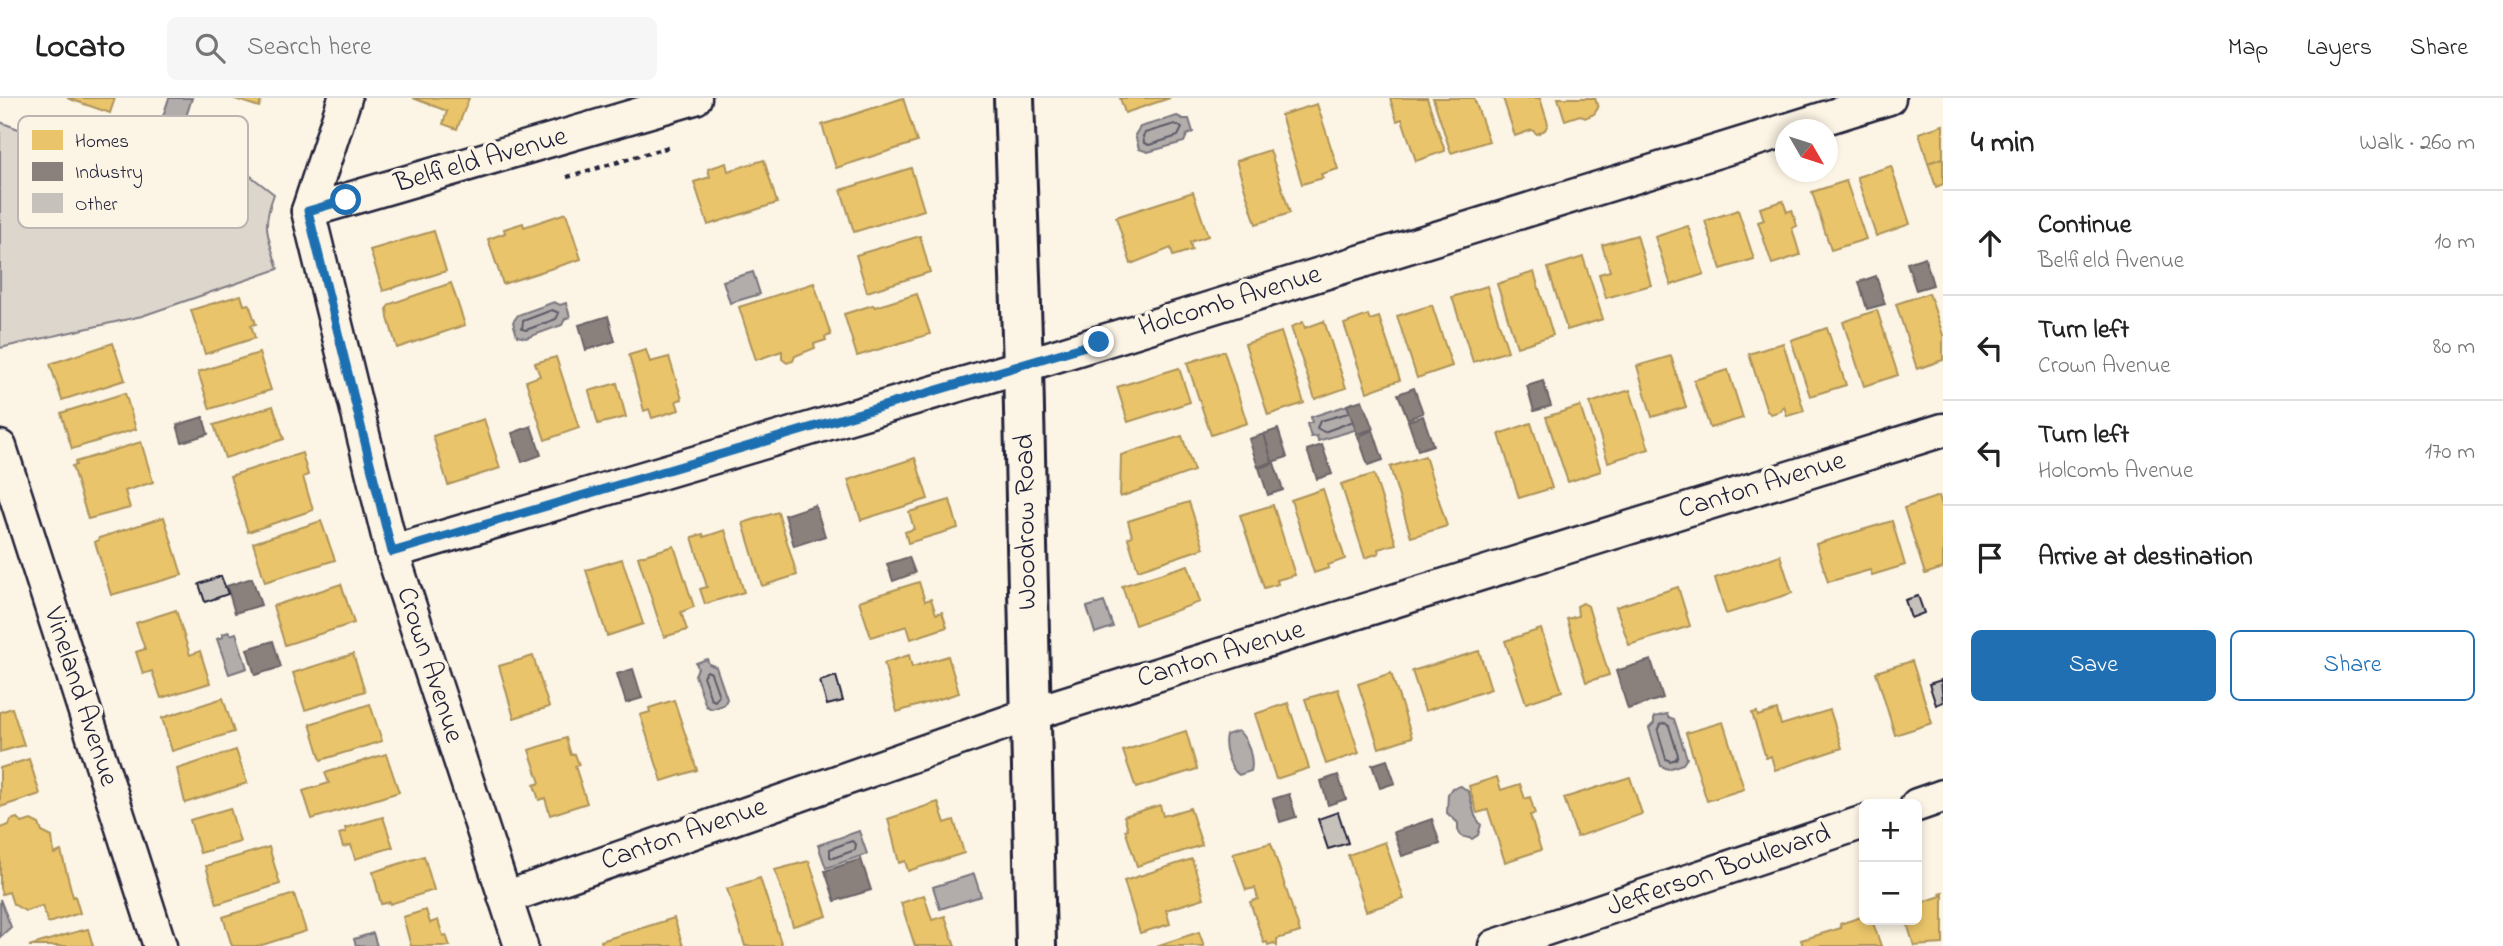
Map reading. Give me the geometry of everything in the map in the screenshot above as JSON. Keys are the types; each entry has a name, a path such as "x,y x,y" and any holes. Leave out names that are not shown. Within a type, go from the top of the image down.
{"street":[{"path":"308,211 345,98"},
{"name":"Belfield Avenue","path":"308,211 695,98"},
{"name":"Woodrow Road","path":"1014,98 1036,946"},
{"name":"Holcomb Avenue","path":"1821,119 1889,98"},
{"name":"Holcomb Avenue","path":"392,552 1023,366 1775,133"},
{"name":"Crown Avenue","path":"308,211 392,552 521,946"},
{"name":"Canton Avenue","path":"505,898 1031,714 1943,430"},
{"name":"Vineland Avenue","path":"0,447 160,946"},
{"path":"1922,803 1943,796"},
{"name":"Jefferson Boulevard","path":"1495,946 1859,824"}],"path":[{"path":"567,177 669,147"}],"shaded area":[{"path":"0,122 18,129 18,228 248,228 248,174 274,194 267,232 278,269 142,316 0,348"}],"water":[{"path":"169,98 192,98 186,116 163,116"},
{"path":"1177,116 1189,119 1193,132 1187,135 1184,142 1148,152 1139,149 1135,135 1140,127"},
{"path":"753,272 760,294 730,303 723,281"},
{"path":"554,302 560,305 566,303 570,317 565,319 562,325 526,338 517,336 513,322 518,315"},
{"path":"1354,403 1361,428 1318,441 1317,436 1311,437 1307,424 1312,422 1311,417"},
{"path":"1104,602 1113,627 1095,633 1087,607"},
{"path":"229,632 230,635 236,633 247,668 229,674 217,639"},
{"path":"707,659 709,664 716,667 727,699 724,705 712,709 706,706 695,675 698,668 696,663"},
{"path":"1667,714 1674,719 1687,758 1683,764 1668,769 1661,766 1649,728 1654,723 1654,717"},
{"path":"1238,731 1247,744 1252,761 1251,771 1239,775 1230,762 1225,745 1226,735"},
{"path":"1461,786 1469,792 1475,816 1481,825 1478,835 1472,839 1461,836 1458,823 1447,813 1448,794 1452,788"},
{"path":"859,831 867,854 826,868 818,845"},
{"path":"974,874 981,896 940,909 933,887"},
{"path":"0,899 11,927 0,937"},
{"path":"373,933 377,946 356,946 354,939"}],"building: Homes":[{"path":"67,98 115,98 110,113"},
{"path":"232,98 262,98 259,107"},
{"path":"413,98 469,98 457,129 443,124 447,111"},
{"path":"903,98 917,142 836,168 822,125"},
{"path":"1120,98 1170,98 1125,113"},
{"path":"1390,98 1427,98 1445,151 1416,161 1402,119 1397,121"},
{"path":"1433,98 1474,98 1489,141 1451,153"},
{"path":"1503,98 1540,98 1548,124 1545,130 1537,134 1532,130 1515,136"},
{"path":"1558,98 1595,98 1598,108 1594,114 1585,118 1580,115 1565,120"},
{"path":"1317,104 1338,169 1321,174 1323,178 1302,184 1281,115"},
{"path":"1943,125 1943,158 1928,163 1919,133"},
{"path":"1270,150 1290,213 1256,224 1236,161"},
{"path":"1943,158 1943,184 1936,187 1928,163"},
{"path":"764,160 777,203 708,225 694,182 710,177 708,169 726,163 728,171"},
{"path":"1891,166 1910,224 1876,236 1857,177"},
{"path":"911,168 924,210 854,232 841,190"},
{"path":"1846,181 1866,239 1831,250 1812,192"},
{"path":"1193,192 1208,236 1190,242 1192,250 1173,256 1171,248 1131,264 1116,217"},
{"path":"1783,201 1787,212 1792,210 1797,226 1792,228 1800,255 1772,264 1758,222 1764,220 1760,208"},
{"path":"1738,210 1754,259 1721,269 1705,221"},
{"path":"566,213 581,259 503,284 488,239 505,233 504,229 523,223 524,227"},
{"path":"1688,226 1704,274 1671,285 1655,237"},
{"path":"434,231 446,271 383,291 370,250"},
{"path":"1637,235 1651,285 1606,298 1599,274 1610,271 1602,245"},
{"path":"920,236 930,272 867,292 856,255"},
{"path":"1583,257 1603,319 1567,330 1548,268"},
{"path":"1534,272 1553,335 1517,347 1497,284"},
{"path":"451,283 465,325 397,348 388,318 387,308 390,304"},
{"path":"814,283 831,335 814,344 815,348 795,356 793,361 787,363 782,359 782,351 756,360 739,307"},
{"path":"1487,286 1508,351 1473,362 1452,297"},
{"path":"1929,293 1943,335 1943,360 1917,369 1896,304"},
{"path":"917,294 930,334 857,356 844,314"},
{"path":"241,295 244,305 249,304 256,324 251,325 255,338 205,354 191,310"},
{"path":"1432,305 1452,366 1417,378 1397,316"},
{"path":"1877,310 1898,375 1864,386 1843,322"},
{"path":"1368,315 1370,320 1379,317 1400,380 1367,392 1344,324"},
{"path":"1324,321 1346,388 1315,399 1291,327 1303,322 1305,328"},
{"path":"1827,328 1846,385 1810,396 1791,340"},
{"path":"1281,332 1304,403 1268,415 1245,344"},
{"path":"113,343 125,380 62,400 50,364"},
{"path":"1783,343 1804,411 1787,416 1784,406 1781,411 1771,414 1767,411 1749,354"},
{"path":"646,350 650,362 669,357 682,399 676,401 679,410 652,418 649,409 644,411 629,355"},
{"path":"1224,351 1247,423 1211,435 1187,363"},
{"path":"259,353 271,390 210,409 198,372"},
{"path":"1671,356 1686,407 1652,417 1637,366"},
{"path":"556,357 579,428 545,440 526,381 540,376 535,363"},
{"path":"1179,368 1190,402 1128,422 1117,387"},
{"path":"1728,370 1743,418 1710,428 1694,380"},
{"path":"617,383 626,417 598,424 589,391"},
{"path":"1630,390 1649,449 1608,462 1590,403"},
{"path":"125,393 136,429 72,449 61,413"},
{"path":"273,406 284,439 225,458 214,425"},
{"path":"1580,406 1601,471 1568,482 1546,417"},
{"path":"484,419 500,468 448,485 433,436"},
{"path":"1531,423 1552,488 1519,498 1499,434"},
{"path":"1182,436 1194,471 1120,497 1121,455"},
{"path":"141,442 153,482 125,491 130,508 88,519 72,466 76,465 75,462"},
{"path":"302,453 308,475 303,477 313,510 248,532 230,476"},
{"path":"1425,456 1447,526 1411,537 1390,467"},
{"path":"915,458 928,499 861,520 848,480"},
{"path":"1374,474 1396,544 1378,549 1379,553 1365,558 1341,484"},
{"path":"1323,489 1345,559 1314,573 1291,500"},
{"path":"1939,496 1943,508 1943,568 1925,574 1904,508"},
{"path":"950,500 958,528 908,543 905,532 914,529 909,512"},
{"path":"1189,502 1204,548 1138,570 1128,538 1132,536 1128,521"},
{"path":"1273,505 1295,575 1277,580 1278,584 1264,588 1240,515"},
{"path":"778,512 797,575 762,586 743,523"},
{"path":"164,517 182,575 111,595 95,542 99,538"},
{"path":"321,521 335,560 265,582 253,543"},
{"path":"1892,521 1905,565 1872,575 1870,570 1828,582 1816,544"},
{"path":"725,530 744,592 705,604 700,589 707,587 692,537 703,534 704,537"},
{"path":"674,546 694,607 681,612 687,630 664,637 638,557"},
{"path":"1780,555 1792,593 1726,614 1715,578"},
{"path":"622,559 643,624 607,636 586,570"},
{"path":"1188,565 1200,602 1135,625 1122,586"},
{"path":"919,582 925,601 931,599 936,614 942,612 947,627 911,639 907,626 871,637 859,601"},
{"path":"341,584 354,623 285,645 273,606"},
{"path":"1678,587 1690,626 1629,645 1616,607"},
{"path":"1583,603 1588,606 1609,675 1586,682 1567,619 1578,616 1577,606"},
{"path":"176,610 190,655 200,651 210,683 161,698 152,671 143,674 136,652 145,649 136,623"},
{"path":"1541,629 1562,691 1526,703 1505,641"},
{"path":"1479,651 1491,689 1425,711 1412,671"},
{"path":"353,654 365,691 305,710 293,673"},
{"path":"909,655 912,667 948,656 959,693 897,712 884,663"},
{"path":"533,656 549,707 514,718 499,666"},
{"path":"1912,661 1932,723 1895,735 1876,672"},
{"path":"1391,673 1412,737 1379,748 1358,684"},
{"path":"1338,689 1359,753 1326,764 1305,699"},
{"path":"223,698 234,732 172,751 162,718"},
{"path":"674,700 697,770 662,781 640,715 650,712 649,708"},
{"path":"1288,703 1309,768 1276,779 1255,714"},
{"path":"370,704 382,741 321,760 310,724"},
{"path":"12,708 24,745 0,752 0,712"},
{"path":"1777,710 1781,725 1830,710 1842,748 1775,770 1771,756 1766,758 1752,713 1757,712 1758,716"},
{"path":"1723,722 1744,789 1707,801 1686,733"},
{"path":"1186,731 1197,769 1136,788 1123,751"},
{"path":"566,738 571,755 575,754 579,765 575,766 587,803 550,815 545,798 539,800 534,785 540,783 529,750"},
{"path":"236,750 247,783 185,803 177,769"},
{"path":"386,754 399,792 312,819 303,791 329,783 325,773"},
{"path":"29,759 40,794 0,807 0,768"},
{"path":"1497,777 1501,790 1520,784 1525,799 1530,797 1535,814 1530,815 1541,850 1505,862 1488,810 1477,813 1469,786"},
{"path":"1630,777 1642,814 1577,837 1564,798"},
{"path":"938,802 945,823 954,820 964,853 908,871 905,861 899,863 888,819"},
{"path":"1160,805 1163,816 1190,808 1202,845 1137,866 1125,830 1128,829 1124,816"},
{"path":"230,808 240,842 200,853 190,820"},
{"path":"383,817 393,847 355,859 351,845 343,847 339,834 346,832 345,828"},
{"path":"17,818 22,823 31,820 39,824 42,832 52,837 54,854 61,851 80,913 48,923 42,906 25,911 13,904 9,892 2,894 0,828"},
{"path":"1385,842 1404,899 1366,911 1348,855"},
{"path":"1271,843 1300,932 1277,939 1277,946 1274,943 1264,943 1250,902 1258,899 1255,888 1246,890 1233,853"},
{"path":"269,847 280,884 217,904 206,866"},
{"path":"424,856 434,890 390,904 381,904 373,872"},
{"path":"1192,859 1204,898 1166,910 1170,924 1140,933 1124,881"},
{"path":"809,861 827,916 793,926 775,870"},
{"path":"760,878 782,946 745,946 727,889"},
{"path":"1943,892 1943,944 1914,946 1908,925 1922,925 1922,902 1941,896 1940,893"},
{"path":"294,894 306,931 259,946 232,946 223,917"},
{"path":"924,895 932,920 945,916 955,946 915,946 901,903"},
{"path":"426,910 430,923 438,920 443,936 446,935 450,946 411,946 403,917"},
{"path":"674,918 683,946 602,946 601,941"},
{"path":"1859,918 1859,925 1874,925 1881,946 1803,946 1801,940 1841,928 1840,924"},
{"path":"88,929 93,946 29,946 72,933"},
{"path":"1199,932 1204,946 1156,946"}],"building: Industry":[{"path":"1925,257 1933,285 1916,290 1907,263"},
{"path":"1876,276 1885,304 1867,309 1859,282"},
{"path":"608,316 615,341 586,350 579,325"},
{"path":"1543,381 1551,406 1534,411 1527,386"},
{"path":"1414,388 1423,413 1408,419 1398,394"},
{"path":"1362,400 1373,429 1357,434 1347,405"},
{"path":"1423,416 1433,445 1418,450 1408,421"},
{"path":"203,417 208,434 182,442 177,425"},
{"path":"531,426 541,455 522,462 512,433"},
{"path":"1278,429 1287,457 1272,462 1264,434"},
{"path":"1373,430 1383,460 1368,465 1358,436"},
{"path":"1264,434 1272,462 1258,467 1249,439"},
{"path":"1322,445 1332,474 1317,479 1307,450"},
{"path":"1274,463 1283,490 1268,495 1259,468"},
{"path":"815,505 825,536 794,546 785,515"},
{"path":"909,557 915,573 893,581 887,564"},
{"path":"252,578 261,605 235,613 227,586"},
{"path":"273,641 281,667 255,675 247,649"},
{"path":"1651,660 1663,698 1628,709 1616,671"},
{"path":"633,669 642,698 626,703 617,674"},
{"path":"1387,760 1395,783 1380,788 1372,765"},
{"path":"1338,775 1346,799 1328,805 1321,781"},
{"path":"1289,794 1296,817 1280,822 1273,799"},
{"path":"1432,819 1440,844 1402,856 1394,832"},
{"path":"861,859 871,890 835,901 825,871"}],"building: Other":[{"path":"221,576 228,594 205,602 199,584"},
{"path":"1918,596 1924,613 1911,618 1905,600"},
{"path":"836,676 843,701 827,705 820,681"},
{"path":"1941,680 1943,702 1936,705 1929,684"},
{"path":"1338,812 1348,843 1328,849 1318,819"}],"route":[{"path":"346,200 308,211 392,552 1099,342"}]}
